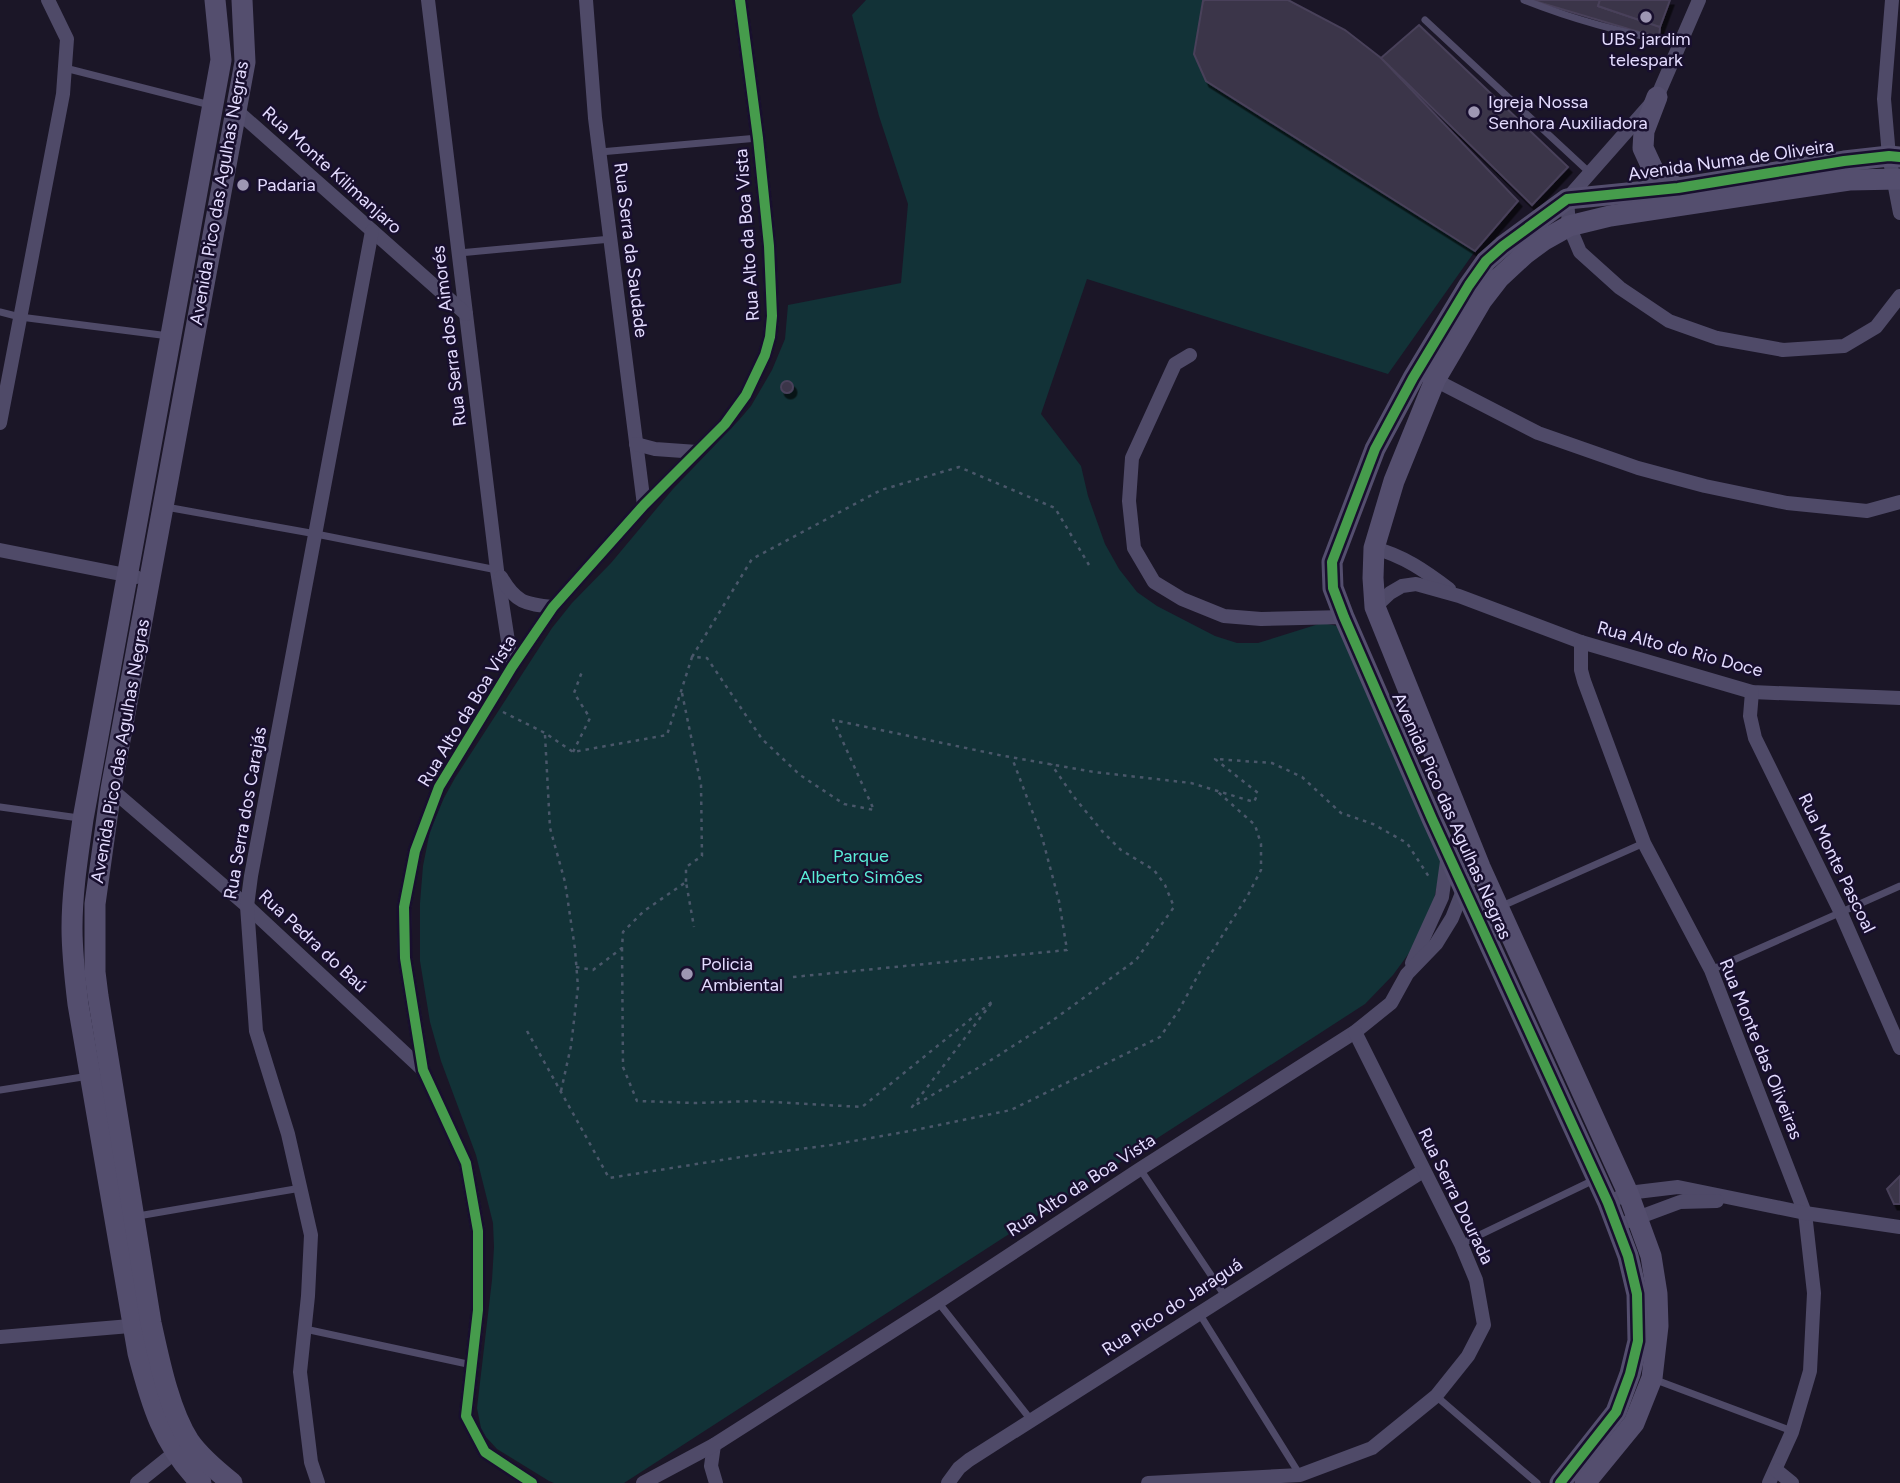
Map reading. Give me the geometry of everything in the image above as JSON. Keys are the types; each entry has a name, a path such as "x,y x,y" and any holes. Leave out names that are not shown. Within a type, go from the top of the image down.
{"street":[{"path":"0,423 65,68 66,39 48,0"},
{"name":"Avenida Pico das Agulhas Negras","path":"142,1325 89,1076 73,960 74,885 83,819 221,60 215,0"},
{"name":"Avenida Pico das Agulhas Negras","path":"232,1483 182,1447 157,1417 138,1353 142,1325 134,1217 95,972 94,904 111,789 245,62 242,0"},
{"name":"Rua Serra dos Aimorés","path":"428,0 497,570 512,667"},
{"name":"Rua Serra da Saudade","path":"586,0 600,152 644,505"},
{"name":"Rua Alto da Boa Vista","path":"532,1483 485,1452 466,1416 478,1310 478,1231 466,1163 424,1070 405,958 404,907 415,851 439,787 512,667 553,607 644,505 725,424 746,395 765,355 772,316 769,246 740,0"},
{"path":"1678,188 1656,176 1643,148 1644,131 1699,0"},
{"path":"1895,1 1884,99 1895,156 1900,213"},
{"path":"1657,97 1567,199 1569,226 1580,252 1620,288 1669,321 1717,338 1783,350 1844,346 1875,327 1900,296"},
{"name":"Rua Monte Kilimanjaro","path":"236,110 466,314"},
{"name":"Avenida Numa de Oliveira","path":"1567,199 1678,188 1844,161 1895,156"},
{"name":"Avenida Numa de Oliveira","path":"1569,226 1610,216 1849,180 1896,178"},
{"name":"Avenida Pico das Agulhas Negras","path":"1560,1483 1616,1412 1630,1374 1638,1341 1637,1294 1628,1256 1597,1178 1432,819 1344,617 1333,588 1332,562 1375,449 1413,378 1469,285 1486,261 1524,229 1567,199"},
{"name":"Avenida Pico das Agulhas Negras","path":"1569,226 1525,254 1499,278 1482,300 1435,380 1394,481 1374,548 1373,578 1375,607 1480,867 1628,1193 1651,1256 1657,1294 1658,1326 1652,1378 1633,1423 1585,1483"},
{"name":"Rua Serra dos Carajás","path":"318,1483 311,1462 300,1372 311,1235 288,1133 256,1031 247,906 372,231"},
{"path":"1190,355 1175,363 1132,458 1129,501 1134,548 1154,582 1182,599 1224,616 1261,619 1360,617 1390,593 1402,586 1416,584 1459,596"},
{"path":"1413,378 1435,380 1538,433 1638,468 1705,486 1787,503 1867,512 1900,502"},
{"path":"636,444 655,449 697,452"},
{"path":"1339,543 1355,541 1394,553 1417,565 1459,596"},
{"path":"0,550 149,580"},
{"path":"497,570 516,598 532,605 553,607"},
{"name":"Rua Alto do Rio Doce","path":"1459,596 1581,642 1752,692 1900,698"},
{"name":"Rua Monte das Oliveiras","path":"1581,642 1581,670 1584,681 1644,844 1711,970 1805,1213 1814,1293 1810,1371 1793,1432 1773,1476"},
{"name":"Rua Monte Pascoal","path":"1752,692 1750,716 1755,738 1841,913 1900,1048"},
{"name":"Rua Pedra do Baú","path":"111,789 247,906 424,1070"},
{"path":"1407,974 1442,897 1449,853"},
{"name":"Rua Alto da Boa Vista","path":"646,1482 714,1445 1355,1032 1391,1003 1407,974 1436,944 1452,918 1464,888 1480,867"},
{"name":"Rua Serra Dourada","path":"1148,1483 1271,1480 1300,1475 1372,1448 1436,1396 1468,1356 1484,1325 1476,1280 1461,1244 1355,1032"},
{"name":"Rua Pico do Jaraguá","path":"948,1483 969,1460 1423,1171"},
{"path":"1608,1203 1628,1193 1678,1187 1805,1213 1900,1227"},
{"path":"1617,1226 1680,1202 1708,1200 1757,1204"},
{"path":"0,1337 142,1325"},
{"path":"714,1445 711,1466 716,1483"},
{"path":"137,1481 182,1447"},
{"name":"Avenida Pico das Agulhas Negras","path":"182,1447 189,1471 201,1483"},
{"path":"311,1462 311,1483"},
{"path":"1773,1476 1792,1483"}],"lane":[{"path":"1524,0 1549,10 1681,44"},
{"path":"1424,20 1590,173"},
{"path":"65,68 213,106"},
{"path":"600,152 758,138"},
{"path":"458,253 611,239"},
{"path":"0,313 171,336"},
{"path":"162,506 497,570"},
{"path":"0,807 83,819"},
{"path":"1498,908 1644,844"},
{"path":"1711,970 1900,886"},
{"path":"0,1090 89,1076"},
{"path":"1140,1169 1225,1296"},
{"path":"1461,1244 1597,1178"},
{"path":"134,1217 300,1188"},
{"path":"939,1302 1031,1420"},
{"path":"1199,1312 1300,1475"},
{"path":"304,1329 472,1365"},
{"path":"1652,1378 1793,1432"},
{"path":"1436,1396 1537,1483"}],"path":[{"path":"489,705 545,733 573,752 667,735 692,657 752,559 881,490 959,467 1055,508 1089,565"},
{"path":"692,657 707,658 762,739 800,775 844,804 874,810 833,720 1012,758 1094,772 1191,783 1254,802 1258,793 1215,759 1272,763 1302,777 1341,813 1373,824 1407,843 1442,897"},
{"path":"573,752 590,718 574,693 583,669"},
{"path":"682,689 701,785 702,856 686,867 694,927"},
{"path":"545,733 550,828 565,882 578,987 571,1046 561,1091"},
{"path":"793,977 1067,950 1059,901 1042,837 1012,758"},
{"path":"686,882 644,911 623,932 623,1067 637,1101 754,1101 862,1107 993,1001 912,1107 1048,1023 1136,960 1174,907 1165,885 1154,870 1121,850 1102,831 1051,764"},
{"path":"527,1031 609,1178 831,1145 1012,1110 1160,1037 1179,1010 1261,870 1261,844 1255,825 1215,790"},
{"path":"576,967 593,970 622,948"}],"green space":[{"name":"Parque Alberto Simões","path":"866,0 1205,0 1194,54 1206,81 1475,251 1388,374 1087,279 1041,414 1081,466 1088,496 1105,544 1119,569 1137,592 1157,606 1215,636 1237,643 1258,643 1322,623 1338,626 1443,854 1433,905 1412,949 1393,975 1365,1004 624,1483 554,1483 497,1449 481,1428 477,1408 492,1280 493,1223 476,1155 441,1061 430,1022 420,961 420,903 423,866 430,831 455,778 552,628 673,489 751,406 772,370 785,339 788,305 901,283 908,204 879,116 852,15"}],"building":[{"path":"1205,0 1288,0 1345,30 1381,58 1518,201 1475,251 1206,81 1194,54"},
{"path":"1531,0 1600,0 1598,6 1660,27 1659,38"},
{"name":"UBS jardim telespark","path":"1600,0 1670,0 1660,27 1598,6"},
{"name":"Igreja Nossa Senhora Auxiliadora","path":"1419,25 1568,167 1532,205 1381,58"},
{"path":"782,382 792,382 792,392 782,392"},
{"path":"1900,1176 1900,1204 1894,1204 1887,1189"}],"cycle path":[{"path":"532,1483 485,1452 466,1416 478,1310 478,1231 466,1163 423,1070 405,958 404,907 415,851 439,787 512,667 553,607 644,505 725,424 746,395 765,355 772,316 769,246 740,0"},
{"path":"1560,1483 1616,1412 1630,1374 1638,1341 1637,1294 1628,1256 1608,1203 1432,819 1344,617 1333,588 1332,562 1375,449 1413,378 1469,285 1486,261 1503,246 1567,199 1678,188 1844,161 1900,157"}],"place":[{"name":"UBS jardim telespark","path":"1646,17"},
{"name":"Igreja Nossa Senhora Auxiliadora","path":"1474,112"},
{"name":"Padaria","path":"243,185"},
{"name":"Policia Ambiental","path":"687,974"}]}
